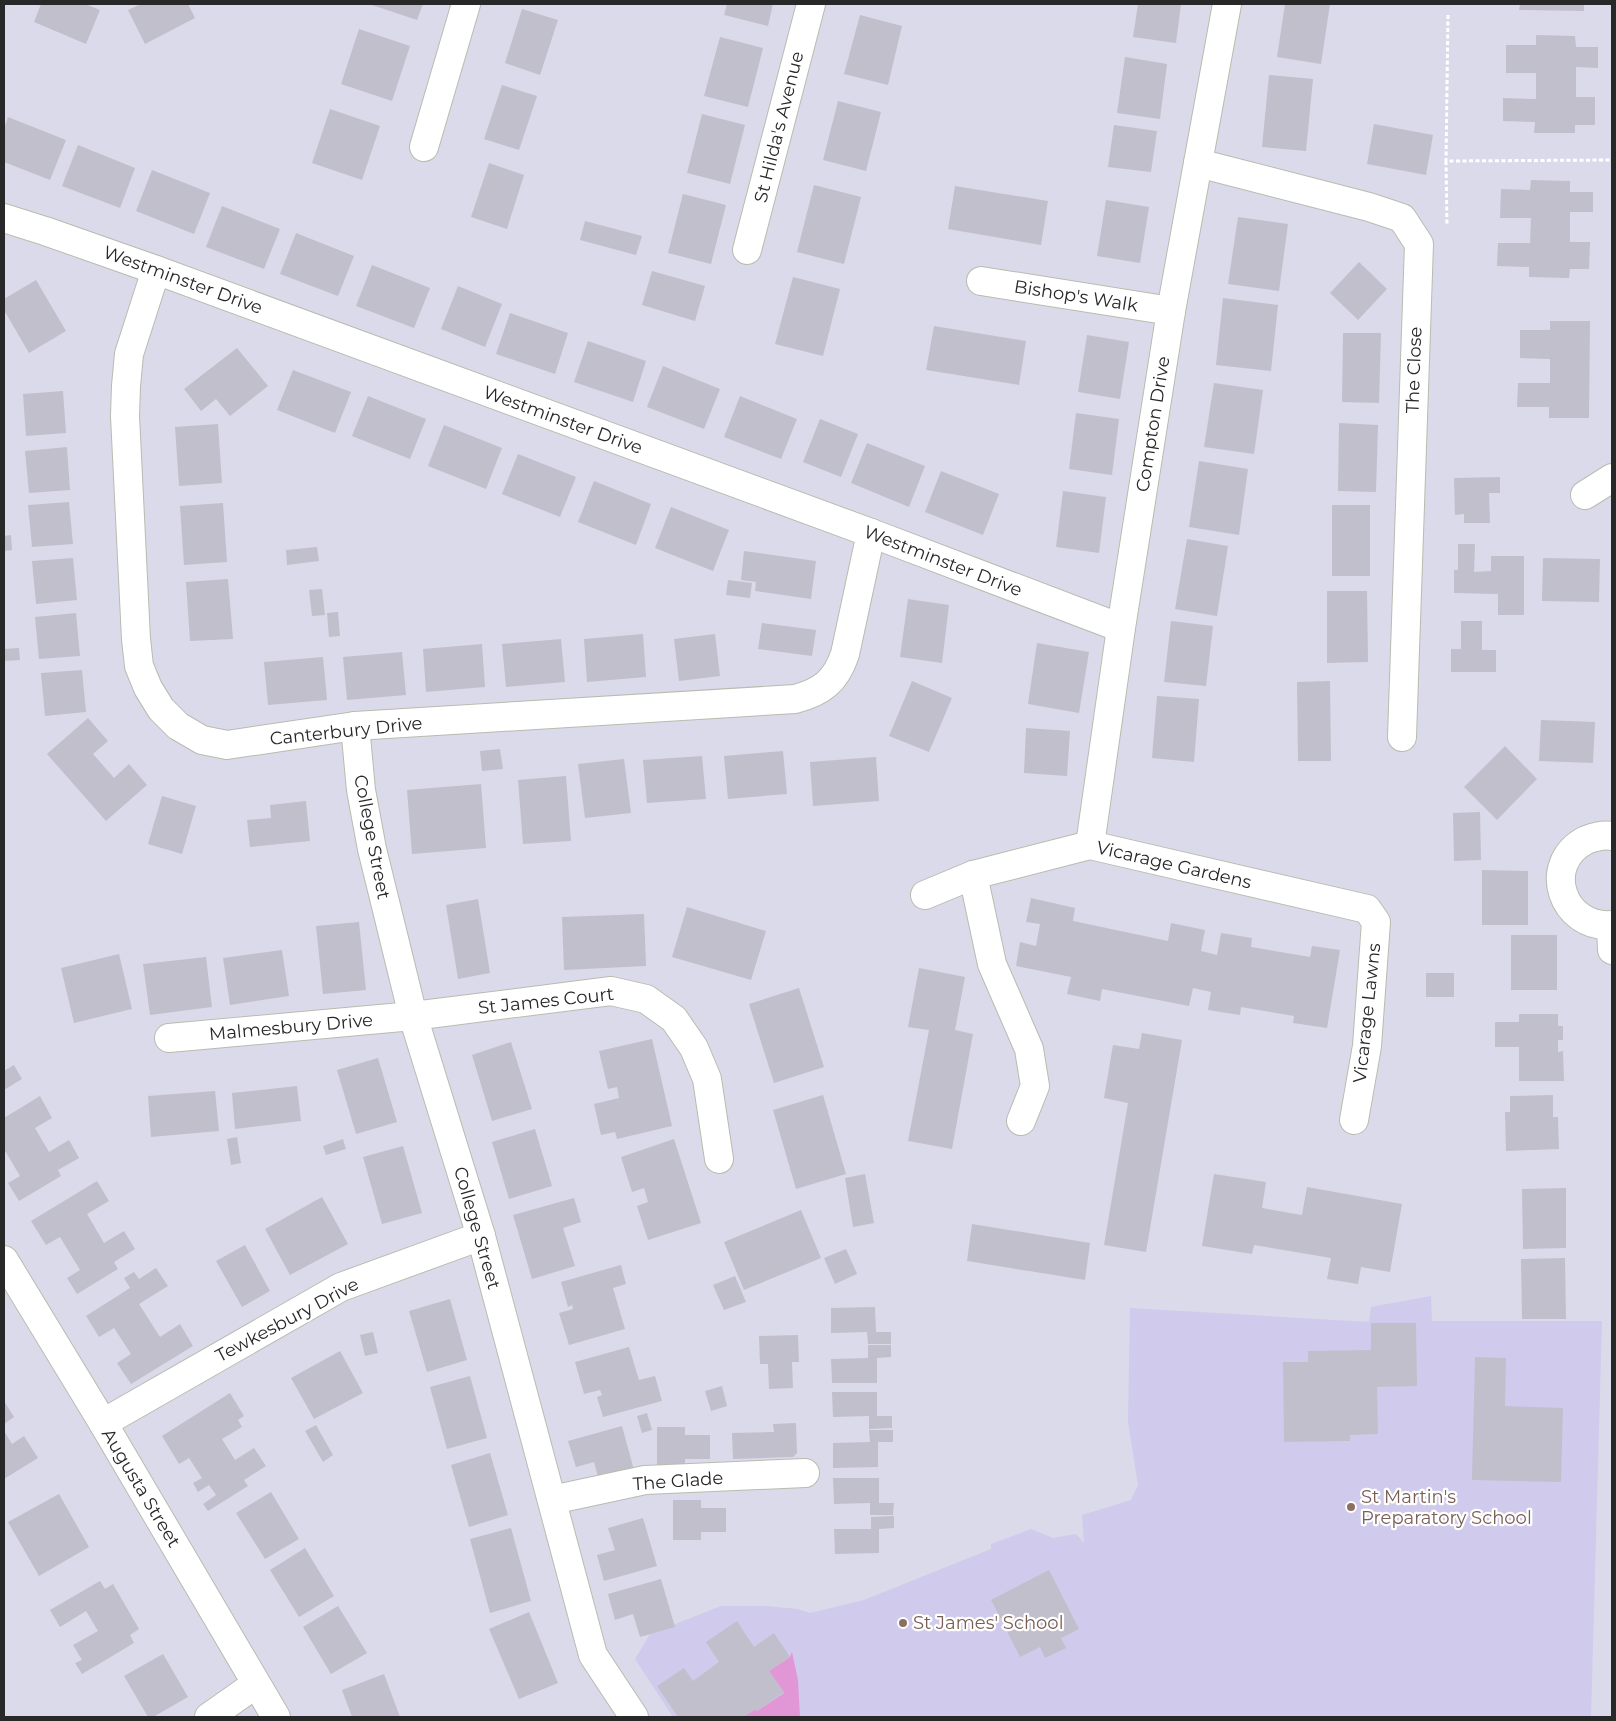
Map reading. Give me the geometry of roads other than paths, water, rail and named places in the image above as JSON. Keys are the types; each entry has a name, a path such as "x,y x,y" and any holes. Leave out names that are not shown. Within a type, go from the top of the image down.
{"street":[{"path":"424,147 466,4"},
{"name":"St Hilda's Avenue","path":"748,250 811,4"},
{"name":"Compton Drive","path":"1090,845 1170,311 1227,4"},
{"name":"The Close","path":"1198,163 1369,207 1402,218 1418,244 1402,737"},
{"name":"Westminster Drive","path":"4,218 156,270 871,533 1121,628"},
{"name":"Canterbury Drive","path":"156,270 129,354 126,386 125,416 136,640 139,666 148,688 161,709 178,726 202,740 227,745 355,726 795,699 813,694 828,684 840,669 845,654 871,533"},
{"name":"Bishop's Walk","path":"981,281 1170,311"},
{"path":"1585,495 1612,478"},
{"name":"College Street","path":"355,726 361,790 372,849 412,1016 481,1236 592,1655 634,1717"},
{"path":"1612,836 1593,837 1579,844 1569,855 1562,869 1561,884 1565,898 1572,911 1584,920 1612,934"},
{"name":"Vicarage Gardens","path":"925,895 973,874 1090,845 1367,909"},
{"path":"973,874 992,964 1029,1049 1035,1086 1020,1121"},
{"name":"Vicarage Lawns","path":"1354,1120 1367,1046 1376,922 1367,909"},
{"name":"St James Court","path":"412,1016 611,992 646,999 674,1018 694,1048 706,1078 719,1159"},
{"name":"Malmesbury Drive","path":"169,1038 412,1016"},
{"name":"Tewkesbury Drive","path":"103,1423 341,1287 481,1236"},
{"name":"Augusta Street","path":"4,1260 103,1423 276,1717"},
{"name":"The Glade","path":"552,1500 645,1480 804,1473"},
{"path":"209,1717 256,1684"}],"place":[{"name":"St Martin's Preparatory School","path":"1351,1507"},
{"name":"St James' School","path":"903,1623"}]}
